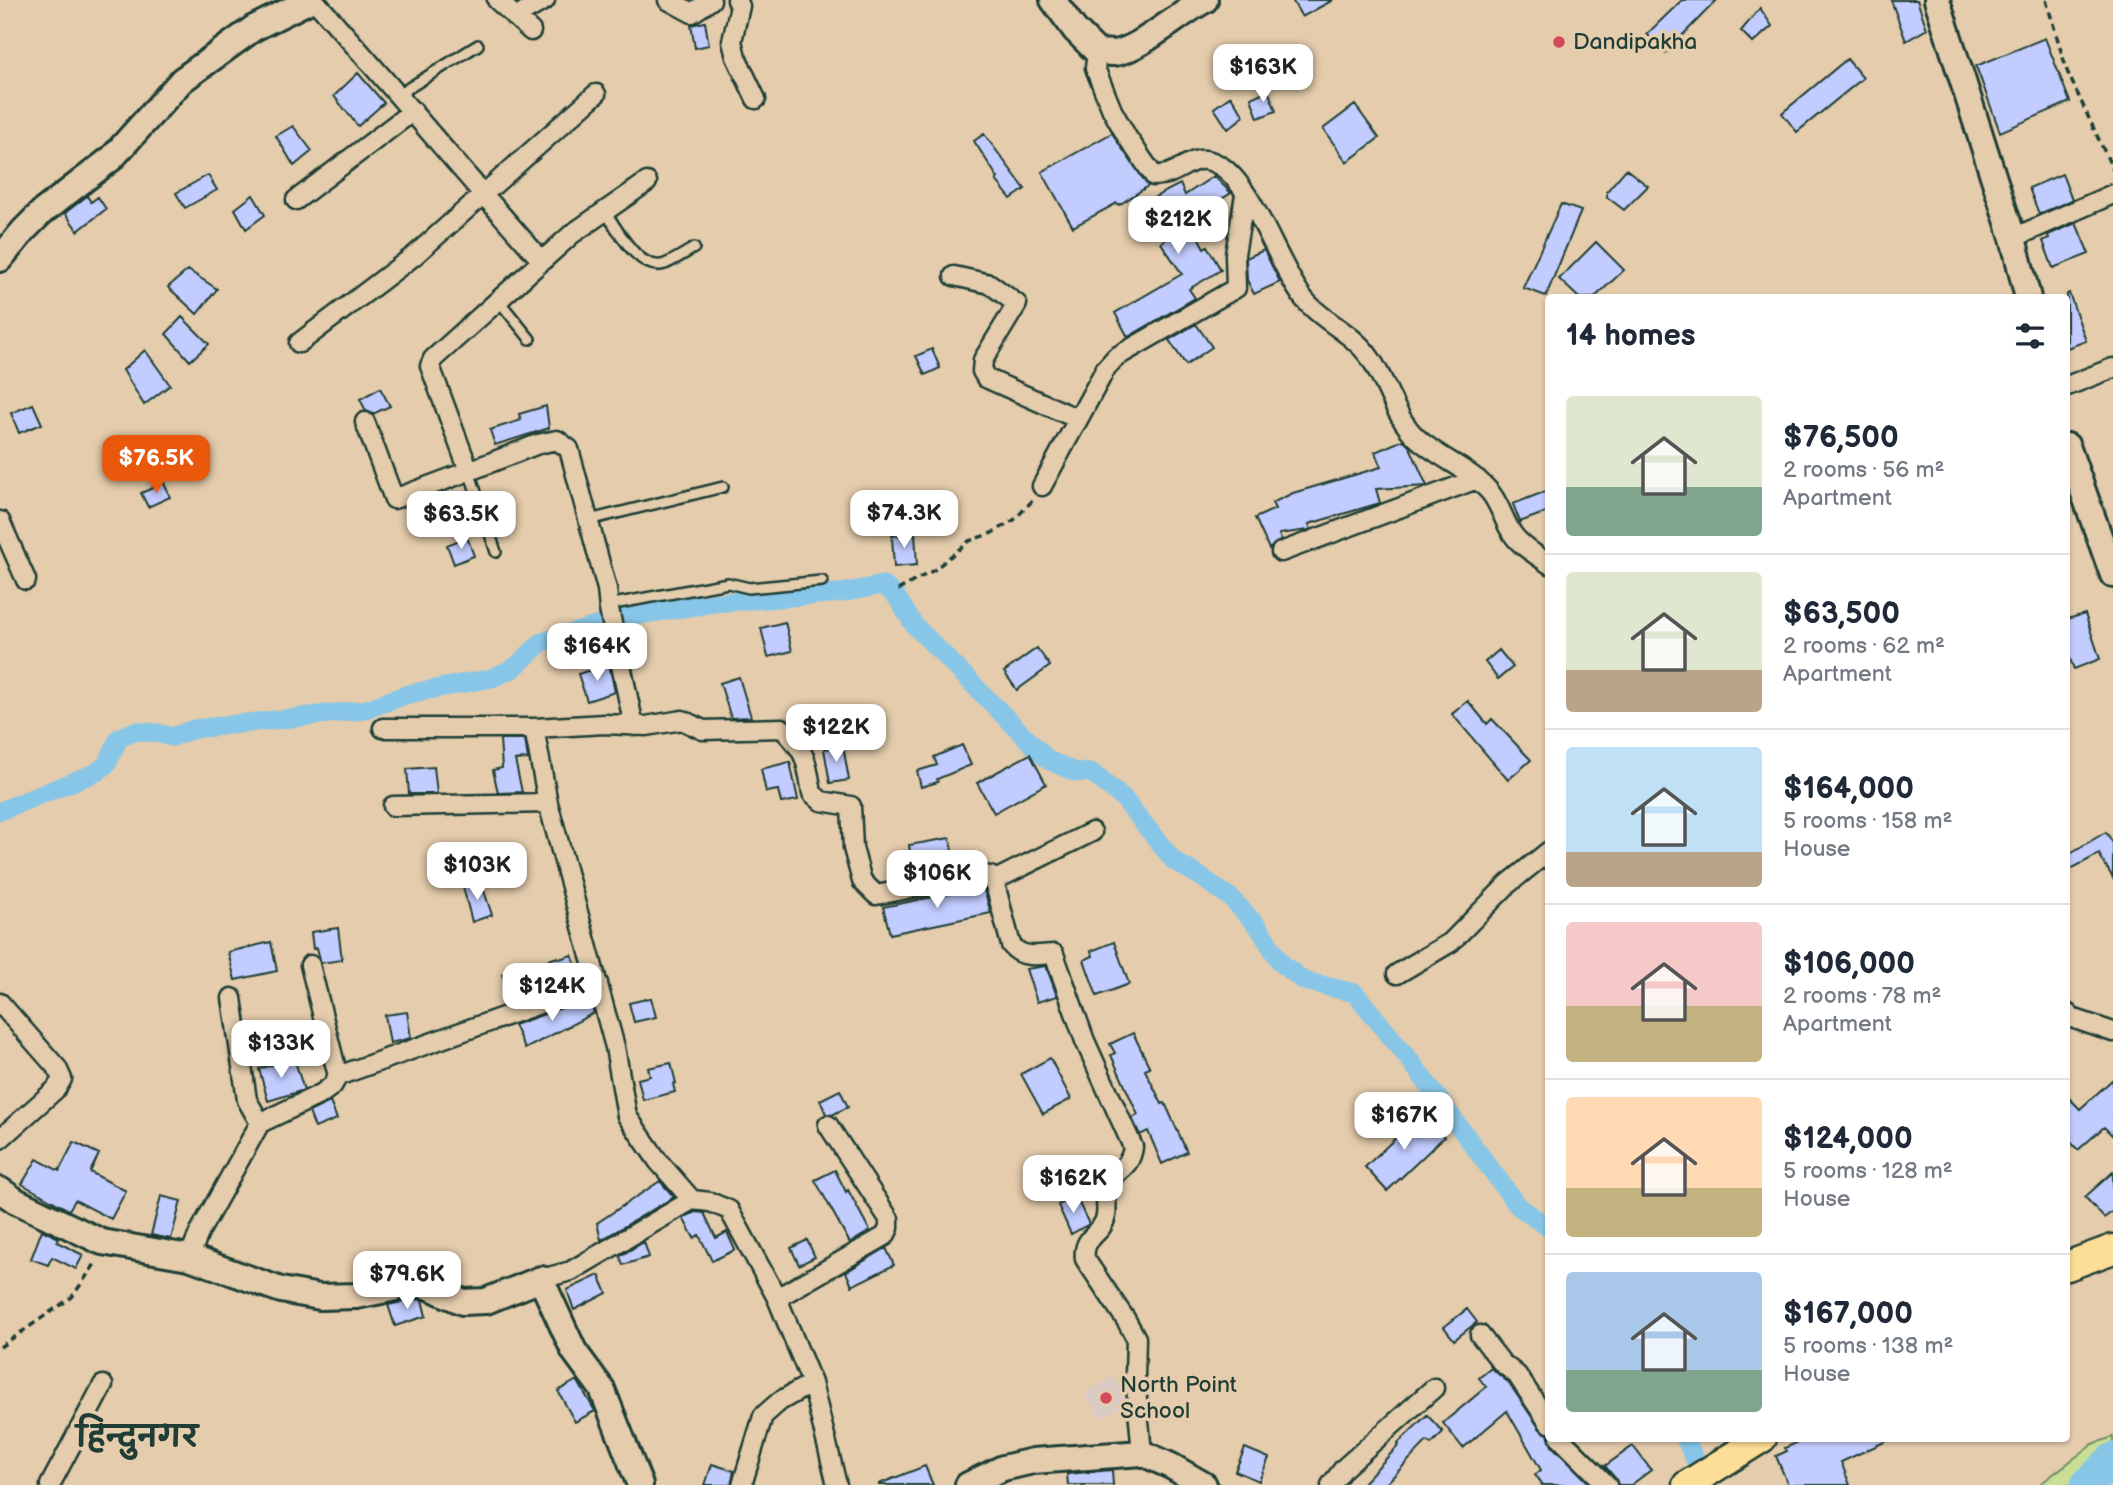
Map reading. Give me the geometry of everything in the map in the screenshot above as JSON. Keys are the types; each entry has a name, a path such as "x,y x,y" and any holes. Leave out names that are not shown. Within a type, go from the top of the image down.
{"main road":[{"path":"0,259 42,212 113,158 182,80 254,28 312,0"},
{"path":"1053,0 1075,30 1097,52 1115,53 1135,46 1189,8 1205,0"},
{"path":"1937,0 2013,238 2027,294"},
{"path":"2070,454 2113,575"},
{"path":"0,1191 102,1242 189,1256 281,1290 320,1297 356,1296 416,1284 430,1287 463,1302 486,1301 541,1279 574,1351 602,1389 640,1485"},
{"path":"2070,1265 2113,1248"},
{"path":"1687,1485 1756,1442"},
{"path":"970,1484 1003,1468 1033,1461 1142,1453 1203,1485"}],"street":[{"path":"312,0 399,94 542,261"},
{"path":"497,0 531,31"},
{"path":"515,17 545,0"},
{"path":"668,0 692,13 710,0"},
{"path":"737,0 740,6 732,41 736,57 756,99"},
{"path":"1097,52 1095,68 1112,110 1154,176 1170,173 1188,162 1206,159 1221,165 1245,195 1304,299 1365,352 1375,365 1403,421 1416,438 1477,480 1491,493 1512,533 1524,546 1545,561"},
{"path":"299,343 415,255 596,94"},
{"path":"296,200 413,111"},
{"path":"469,471 431,374 433,359 542,261 604,210 647,182"},
{"path":"2013,238 2113,194"},
{"path":"1042,486 1106,368 1116,357 1236,288 1235,254 1245,195"},
{"path":"954,276 990,284 1017,304 983,360 982,370 986,378 1078,419"},
{"path":"2070,385 2113,368"},
{"path":"365,422 394,499 538,444 557,440 569,449 607,589 608,607 634,726"},
{"path":"1281,552 1477,480"},
{"path":"0,521 26,580"},
{"path":"383,728 534,728 606,724 634,726 682,720 703,730 782,728 805,755 812,793 816,798 850,806 853,848 862,881 876,895 982,875 990,876 1011,945 1023,955 1054,954 1085,1041 1133,1147 1128,1165 1109,1183 1105,1196 1106,1216 1101,1227 1087,1241 1084,1250 1085,1259 1136,1338 1135,1377 1142,1453"},
{"path":"534,728 548,803 615,1047 627,1116 658,1161 692,1200"},
{"path":"393,806 548,803"},
{"path":"993,881 1092,832"},
{"path":"1397,974 1451,942 1508,884 1545,855"},
{"path":"310,965 338,1076"},
{"path":"189,1256 260,1123 321,1094 332,1086 338,1076 598,984"},
{"path":"232,998 247,1100 260,1123"},
{"path":"0,1003 57,1068 62,1079 56,1089 0,1139"},
{"path":"2070,1016 2113,1032"},
{"path":"777,1298 885,1236 889,1228 889,1219 828,1125"},
{"path":"541,1279 571,1271 692,1200 710,1202 729,1210 777,1298 812,1383 837,1485"},
{"path":"1480,1335 1502,1363 1517,1375 1545,1417"},
{"path":"742,1485 763,1416 780,1401 812,1383"},
{"path":"50,1485 103,1385"},
{"path":"1331,1485 1344,1468 1434,1388"},
{"path":"1564,1442 1607,1485"}],"lane":[{"path":"399,94 478,45"},
{"path":"604,210 638,257 650,265 664,265 694,248"},
{"path":"499,301 530,339"},
{"path":"469,471 496,552"},
{"path":"589,520 723,487"},
{"path":"608,607 728,583 750,588 822,581"}],"path":[{"path":"2046,0 2067,71 2113,170"},
{"path":"898,590 934,570 969,541 992,533 1014,520 1028,508 1042,486"},
{"path":"0,1347 72,1297 100,1256 102,1242"}],"shaded area":[{"name":"North Point School","path":"1114,1377 1127,1404 1101,1418 1084,1393"}],"green space":[{"path":"2113,1437 2113,1485 2039,1485 2093,1444"}],"building":[{"path":"1292,0 1333,0 1302,17"},
{"path":"1682,0 1717,0 1665,53 1647,34"},
{"path":"1891,0 1917,0 1927,29 1906,41"},
{"path":"1760,8 1772,26 1753,43 1741,31"},
{"path":"705,22 709,45 695,48 691,25"},
{"path":"2045,38 2070,102 2000,132 1976,66"},
{"path":"1847,59 1863,78 1797,132 1782,113"},
{"path":"358,73 384,103 358,126 334,96"},
{"path":"1268,90 1276,111 1258,118 1251,98"},
{"path":"1231,96 1244,116 1228,129 1214,108"},
{"path":"1355,105 1379,138 1347,162 1323,129"},
{"path":"293,126 312,151 294,166 276,136"},
{"path":"1112,133 1148,186 1119,205 1117,203 1073,227 1042,172"},
{"path":"984,134 1025,189 1011,199 996,180 998,178 974,141"},
{"path":"1626,169 1648,186 1624,210 1607,197 1607,191"},
{"path":"2062,174 2072,200 2039,214 2029,188"},
{"path":"208,175 217,190 185,208 176,193"},
{"path":"1214,176 1231,193 1189,220 1204,248 1207,246 1221,270 1189,289 1195,298 1128,337 1115,313 1182,274 1161,243 1174,233 1155,197 1180,184 1185,195"},
{"path":"253,195 265,215 246,229 235,209"},
{"path":"87,196 91,202 98,197 106,209 78,231 65,213"},
{"path":"1561,204 1581,211 1547,294 1523,288"},
{"path":"2076,223 2089,254 2053,268 2043,241 2049,238 2048,235"},
{"path":"1596,242 1624,270 1598,294 1575,294 1559,279"},
{"path":"1264,250 1280,282 1254,294 1247,280 1246,258"},
{"path":"188,270 217,289 197,314 168,287"},
{"path":"2070,296 2086,341 2070,347"},
{"path":"182,317 209,344 190,361 166,334"},
{"path":"1196,324 1212,347 1186,365 1169,340"},
{"path":"932,349 940,368 925,375 916,356"},
{"path":"145,350 170,385 144,405 123,370"},
{"path":"380,388 390,406 373,414 366,411 360,399"},
{"path":"33,404 42,424 19,433 11,413"},
{"path":"546,406 549,428 495,445 490,430 521,420 519,414"},
{"path":"1403,440 1410,447 1427,486 1376,489 1380,503 1309,524 1311,529 1308,530 1279,534 1281,540 1269,549 1255,518 1275,509 1272,503 1293,493 1381,467 1375,452"},
{"path":"164,483 170,497 148,507 141,493"},
{"path":"1545,492 1545,513 1520,522 1513,504"},
{"path":"915,534 917,565 894,567 892,536"},
{"path":"467,537 474,556 454,564 447,545"},
{"path":"2085,614 2100,659 2074,669 2070,659 2070,618"},
{"path":"785,622 792,651 768,657 761,628"},
{"path":"1037,648 1050,666 1017,690 1004,672"},
{"path":"1499,650 1513,667 1498,679 1485,662"},
{"path":"609,664 615,692 587,701 578,674"},
{"path":"739,677 751,717 731,718 720,683"},
{"path":"1468,701 1487,724 1492,719 1531,760 1508,780 1452,714"},
{"path":"500,739 525,739 528,759 515,760 522,792 498,793 493,770 502,768"},
{"path":"962,745 971,765 937,779 938,782 921,787 917,771 937,765 934,757"},
{"path":"843,746 849,780 830,783 824,749"},
{"path":"1030,754 1046,784 994,813 977,783"},
{"path":"790,762 798,800 781,803 778,790 766,792 761,769"},
{"path":"434,767 437,794 409,794 407,769"},
{"path":"2106,832 2113,843 2113,878 2099,854 2070,869 2070,853"},
{"path":"950,838 953,857 942,859 943,871 913,876 909,845"},
{"path":"481,882 492,915 472,922 463,887"},
{"path":"983,887 991,913 890,934 883,907"},
{"path":"338,928 342,960 321,963 317,948 313,949 311,932"},
{"path":"271,942 277,971 235,980 228,952"},
{"path":"1114,942 1129,984 1097,996 1084,960 1093,956 1091,951"},
{"path":"572,955 580,977 512,1002 502,974"},
{"path":"1046,966 1057,996 1037,1002 1026,969"},
{"path":"589,998 594,1013 525,1049 514,1025"},
{"path":"651,998 656,1017 634,1022 629,1003"},
{"path":"407,1012 411,1038 390,1043 385,1015"},
{"path":"1133,1033 1150,1068 1145,1070 1162,1104 1165,1103 1187,1152 1162,1164 1148,1131 1140,1135 1132,1118 1138,1115 1111,1055 1115,1053 1110,1044"},
{"path":"294,1058 304,1090 268,1101 259,1069"},
{"path":"1050,1058 1071,1099 1043,1114 1021,1074"},
{"path":"671,1063 676,1083 673,1084 675,1092 643,1100 638,1079 650,1076 648,1068"},
{"path":"2113,1079 2113,1136 2104,1127 2078,1150 2070,1141 2070,1099 2080,1109"},
{"path":"840,1090 848,1107 832,1115 826,1114 820,1100"},
{"path":"330,1102 337,1119 315,1128 309,1112"},
{"path":"1422,1113 1444,1137 1387,1191 1365,1167"},
{"path":"74,1142 99,1154 90,1172 126,1191 111,1219 75,1200 69,1210 22,1184 37,1159 59,1171"},
{"path":"835,1170 870,1231 850,1243 815,1180"},
{"path":"2113,1172 2113,1211 2104,1218 2085,1197"},
{"path":"660,1181 674,1197 601,1240 597,1223"},
{"path":"161,1196 181,1201 171,1239 151,1235"},
{"path":"1076,1197 1089,1224 1071,1234 1058,1205"},
{"path":"695,1212 704,1213 716,1238 727,1232 735,1250 712,1261 699,1235 694,1238 683,1218"},
{"path":"42,1230 59,1238 57,1242 83,1255 76,1269 52,1257 48,1265 31,1259"},
{"path":"807,1240 815,1257 799,1265 791,1248"},
{"path":"644,1242 649,1257 623,1265 620,1256"},
{"path":"886,1248 894,1265 852,1286 846,1272"},
{"path":"599,1275 607,1293 574,1310 567,1290"},
{"path":"422,1300 426,1316 395,1326 388,1305"},
{"path":"1467,1309 1477,1322 1454,1340 1444,1327"},
{"path":"1491,1368 1509,1383 1540,1429 1545,1432 1545,1442 1551,1442 1591,1485 1542,1485 1535,1475 1541,1470 1507,1411 1463,1448 1443,1423 1486,1387 1479,1378"},
{"path":"577,1380 595,1411 575,1422 558,1391"},
{"path":"1427,1415 1443,1432 1431,1444 1427,1441 1385,1485 1361,1485 1398,1443"},
{"path":"1798,1442 1884,1442 1841,1462 1850,1485 1788,1485 1776,1456 1787,1451 1785,1448"},
{"path":"1633,1446 1651,1470 1631,1485 1618,1485 1605,1466"},
{"path":"1245,1448 1269,1458 1259,1481 1235,1471"},
{"path":"712,1464 734,1471 731,1485 705,1485"},
{"path":"925,1466 933,1485 879,1485 879,1484"},
{"path":"1112,1470 1113,1485 1068,1485 1067,1474"}],"waterway":[{"path":"0,811 97,772 107,764 119,738 135,731 172,737 194,729 364,710 408,694 492,678 514,668 542,642 625,617 714,603 841,593 883,585 896,596 914,625 1048,760 1075,772 1092,773 1123,798 1174,861 1231,898 1259,928 1281,963 1304,981 1355,993 1412,1063 1518,1206 1545,1225"},
{"path":"1687,1442 1707,1485"},
{"path":"2087,1485 2113,1459"}],"place":[{"name":"Dandipakha","path":"1559,42"},
{"name":"North Point School","path":"1106,1398"}],"district":[{"name":"हिन्दुनगर","path":"137,1438"}]}
